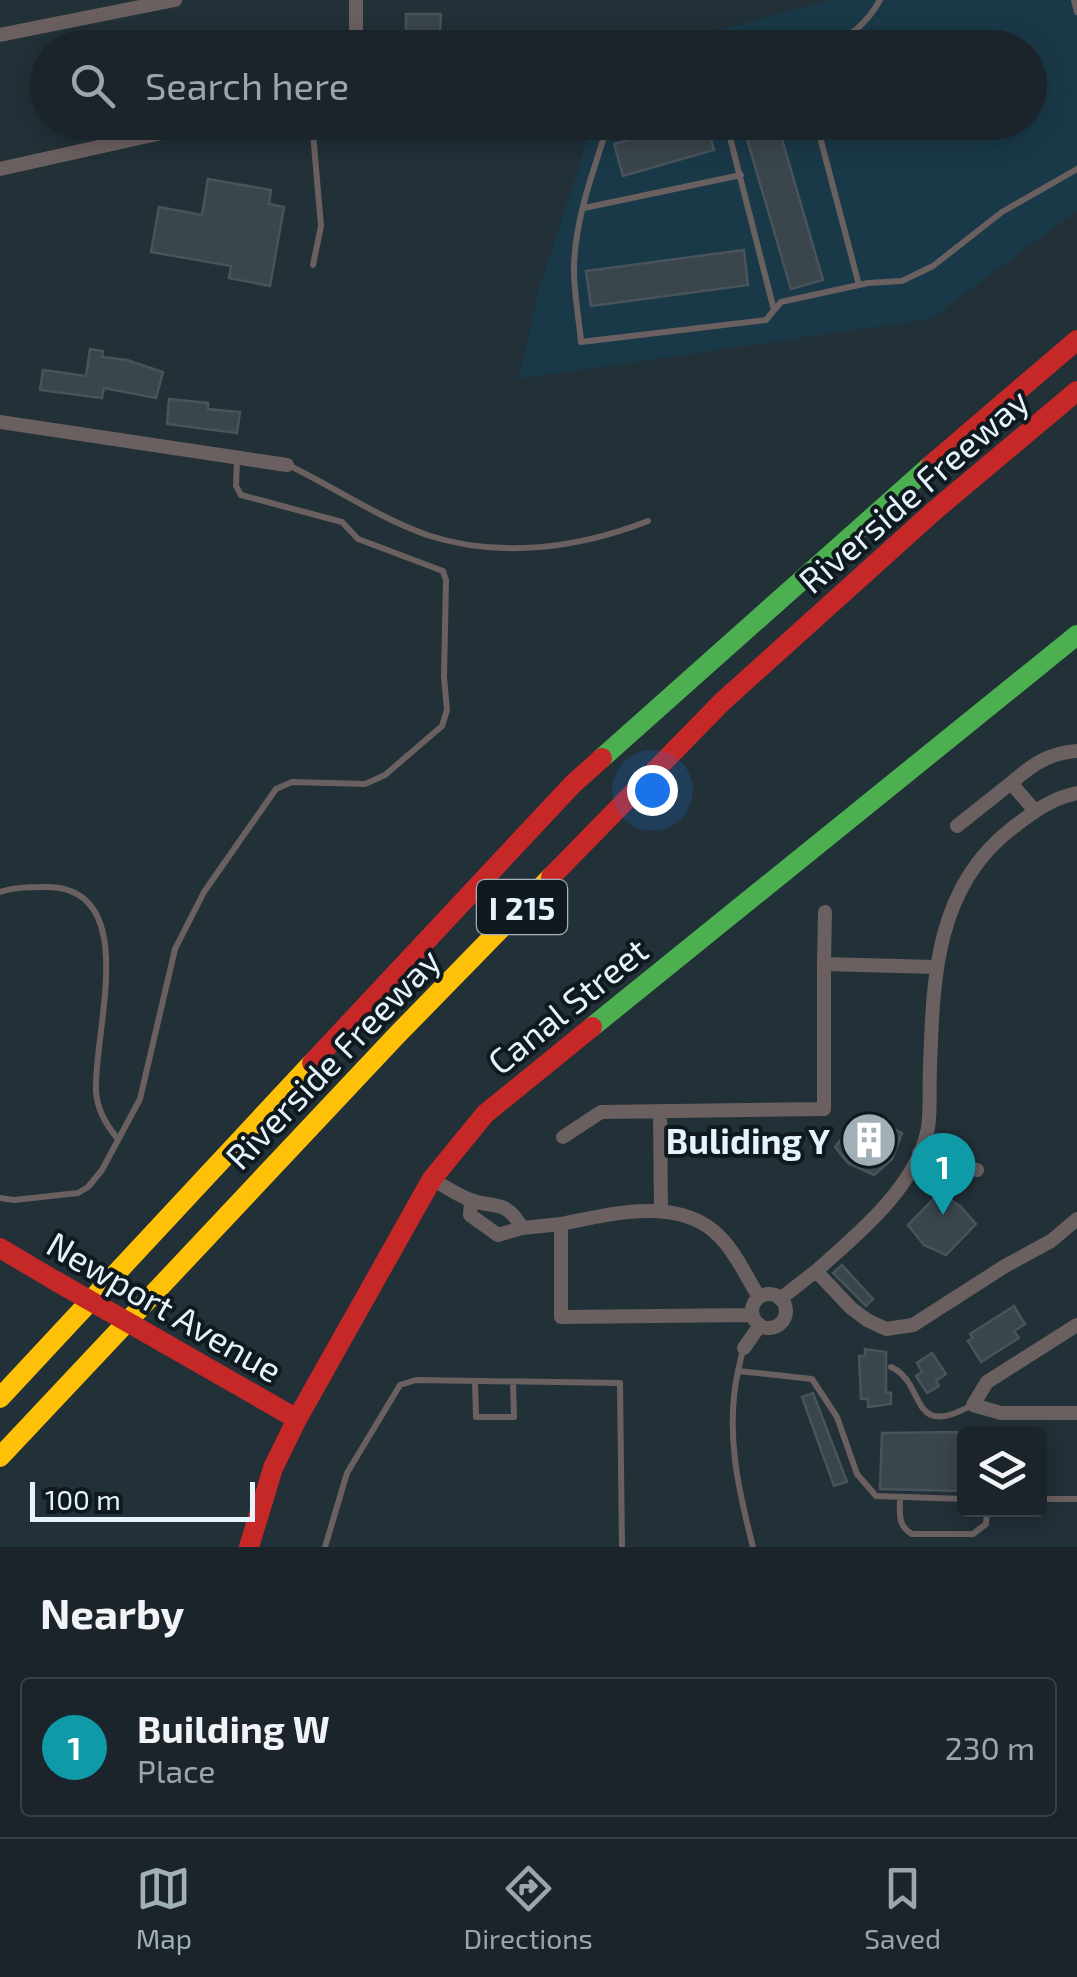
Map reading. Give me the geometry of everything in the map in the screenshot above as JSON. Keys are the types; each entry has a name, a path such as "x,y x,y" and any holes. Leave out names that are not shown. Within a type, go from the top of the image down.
{"main road":[{"name":"Riverside Freeway","path":"0,1398 573,784 1077,340"},
{"name":"Riverside Freeway","path":"0,1456 396,1036 722,702 934,511 1077,391"},
{"name":"Canal Street","path":"249,1547 273,1468 297,1420 432,1179 466,1134 517,1087 1077,635"},
{"name":"Newport Avenue","path":"0,1248 297,1420"}],"street":[{"path":"90,0 90,16"},
{"path":"0,35 175,0"},
{"path":"356,0 356,30"},
{"path":"0,169 130,140"},
{"path":"0,422 287,464"},
{"path":"958,826 1035,763 1055,753 1077,751"},
{"path":"1010,783 1035,811"},
{"path":"780,1299 894,1199 919,1152 928,1129 936,967 944,926 970,877 994,842 1057,797 1077,793"},
{"path":"563,1137 602,1112 824,1109 825,912"},
{"path":"824,964 936,967"},
{"path":"660,1111 661,1211"},
{"path":"919,1152 977,1170"},
{"path":"432,1179 471,1201 498,1204 515,1216 522,1228"},
{"path":"471,1201 470,1215 498,1235 522,1228 661,1211 690,1216 720,1236 759,1298"},
{"path":"816,1271 867,1320 886,1330 913,1325 1051,1241 1077,1219"},
{"path":"560,1224 561,1317 756,1320 776,1326 784,1319 785,1308 780,1299 770,1294 753,1305 756,1320 744,1348"},
{"path":"1077,1325 987,1382 974,1404 1001,1413 1077,1413"}],"lane":[{"path":"856,30 880,0"},
{"path":"1074,0 1077,12"},
{"path":"313,265 321,226 314,140"},
{"path":"604,140 584,208 574,271 581,342 766,320 781,302 902,281 933,266 1002,212 1077,169"},
{"path":"731,140 774,310"},
{"path":"821,140 858,286"},
{"path":"584,208 741,175"},
{"path":"0,1198 78,1193 102,1170 140,1099 175,948 204,892 276,788 292,782 365,784 385,776 442,726 447,710 443,571 358,539 342,522 240,495 236,486 238,457"},
{"path":"287,464 396,522 462,544 511,548 576,543 605,538 648,521"},
{"path":"0,892 32,887 72,889 85,896 92,907 107,958 96,1095 102,1117 118,1139"},
{"path":"744,1348 733,1393 733,1461 753,1547"},
{"path":"891,1367 904,1374 918,1405 938,1418 952,1417 974,1404"},
{"path":"738,1371 812,1379 837,1417 857,1474 876,1496 957,1498"},
{"path":"325,1547 347,1473 400,1385 416,1380 620,1382 622,1547"},
{"path":"475,1382 476,1417 514,1417 513,1382"},
{"path":"900,1497 900,1521 904,1530 912,1534 974,1534 986,1524 986,1517"},
{"path":"1047,1498 1077,1499"}],"shaded area":[{"path":"830,0 1077,0 1077,211 930,319 519,379 539,289 587,140 1047,140 1047,30 719,30"}],"building":[{"path":"406,14 441,14 440,30 406,30"},
{"path":"628,140 711,140 714,150 623,176 614,144"},
{"path":"747,140 782,140 823,280 791,289"},
{"path":"208,179 271,190 269,204 284,207 270,286 229,278 231,266 151,252 159,207 202,215"},
{"path":"744,250 748,285 591,306 586,271"},
{"path":"90,349 103,351 102,357 127,360 163,372 156,398 104,388 102,398 40,390 43,370 86,376"},
{"path":"169,399 208,403 208,409 240,412 237,433 167,424"},
{"name":"Buliding Y","path":"869,1117 902,1133 892,1159 874,1175 848,1163 835,1147 856,1121"},
{"path":"939,1193 960,1206 976,1224 946,1255 924,1245 908,1225"},
{"path":"842,1265 873,1299 866,1306 833,1273"},
{"path":"1014,1306 1025,1324 1014,1331 1019,1338 981,1362 968,1341 973,1338 970,1334"},
{"path":"865,1349 886,1352 886,1392 891,1393 891,1404 868,1407 868,1399 861,1399 859,1356 865,1356"},
{"path":"932,1353 946,1374 936,1381 939,1386 927,1393 916,1376 922,1372 917,1363"},
{"path":"813,1393 847,1482 834,1486 802,1397"},
{"path":"957,1432 957,1491 880,1489 882,1433"}],"traffic: fast":[{"path":"602,758 931,465"},
{"path":"592,1027 1077,635"}],"traffic: slow":[{"path":"0,1457 551,877"},
{"path":"0,1398 312,1063"}],"traffic: jam":[{"path":"931,465 1077,340"},
{"path":"551,877 722,702 934,511 1077,391"},
{"path":"312,1063 573,784 602,758"},
{"path":"249,1547 273,1468 297,1419 432,1179 485,1114 592,1027"},
{"path":"0,1248 54,1280"},
{"path":"54,1280 166,1344"},
{"path":"166,1344 297,1419"}],"place":[{"name":"Buliding Y","path":"869,1140"},
{"name":"Building W","path":"943,1215"}]}
